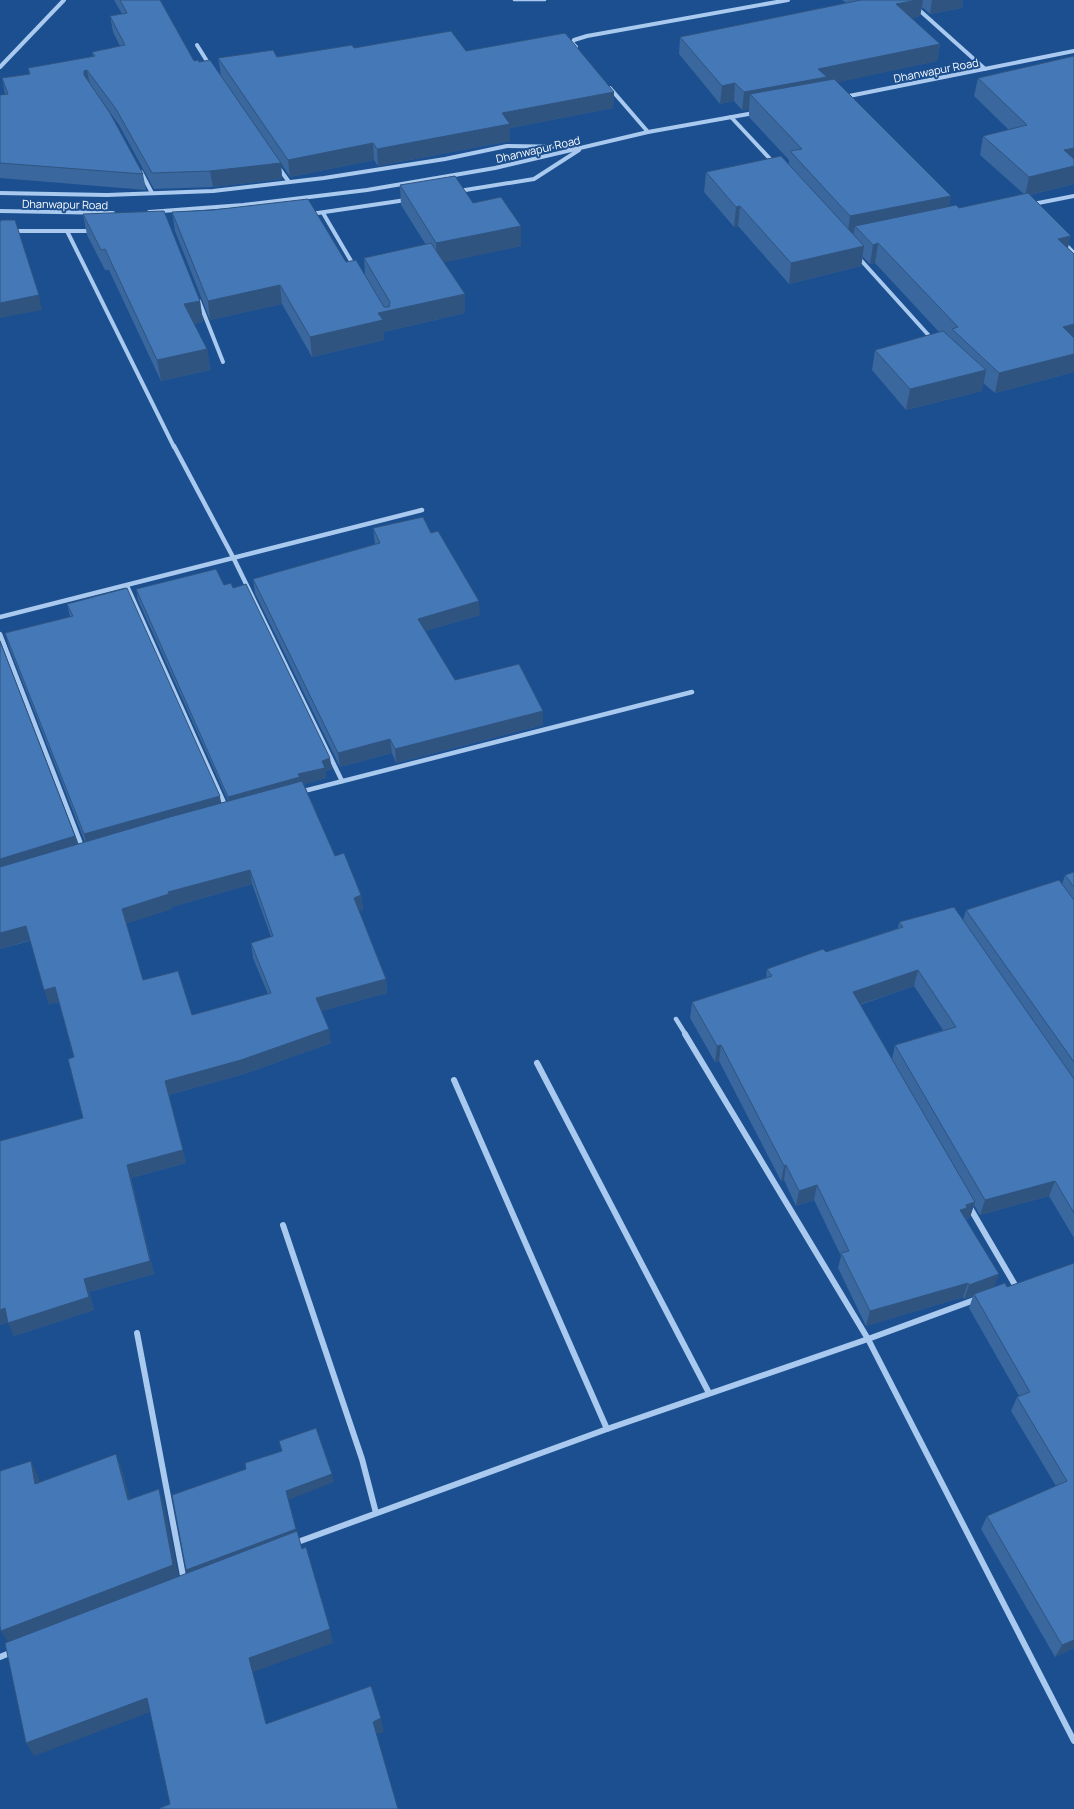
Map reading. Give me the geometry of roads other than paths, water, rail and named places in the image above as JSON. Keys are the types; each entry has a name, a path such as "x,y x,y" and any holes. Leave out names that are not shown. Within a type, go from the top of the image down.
{"street":[{"path":"0,67 64,0"},
{"path":"578,50 572,43 574,40 587,36 788,0"},
{"path":"908,0 985,69"},
{"path":"197,46 211,68"},
{"name":"Dhanwapur Road","path":"835,98 1074,51"},
{"path":"604,80 648,132"},
{"name":"Dhanwapur Road","path":"142,213 242,205 367,190 495,168 648,132 760,112"},
{"path":"732,117 778,169"},
{"path":"0,194 108,195 213,191 445,159 507,146 583,147"},
{"path":"456,192 534,178 583,147"},
{"path":"278,167 289,182"},
{"path":"139,168 152,193"},
{"path":"1024,206 1074,196"},
{"path":"303,215 408,200"},
{"name":"Dhanwapur Road","path":"0,211 123,214"},
{"path":"323,212 358,272"},
{"path":"0,231 101,231"},
{"path":"67,231 155,411 234,559 342,781"},
{"path":"1060,240 1074,253"},
{"path":"858,257 935,342"},
{"path":"198,300 223,362"},
{"path":"0,617 422,510"},
{"path":"128,586 228,812"},
{"path":"0,634 84,851"},
{"path":"292,795 692,692"},
{"path":"75,854 94,849"},
{"path":"676,1018 868,1339 1074,1741"},
{"path":"537,1063 709,1393"},
{"path":"454,1080 607,1429"},
{"path":"965,1199 1015,1285"},
{"path":"283,1225 362,1459 376,1513"},
{"path":"1006,1289 1023,1282"},
{"path":"285,1548 607,1429 868,1339 987,1295"},
{"path":"137,1333 184,1584"},
{"path":"175,1588 194,1581"},
{"path":"0,1656 18,1649"}],"lane":[{"path":"514,0 545,0"}]}
